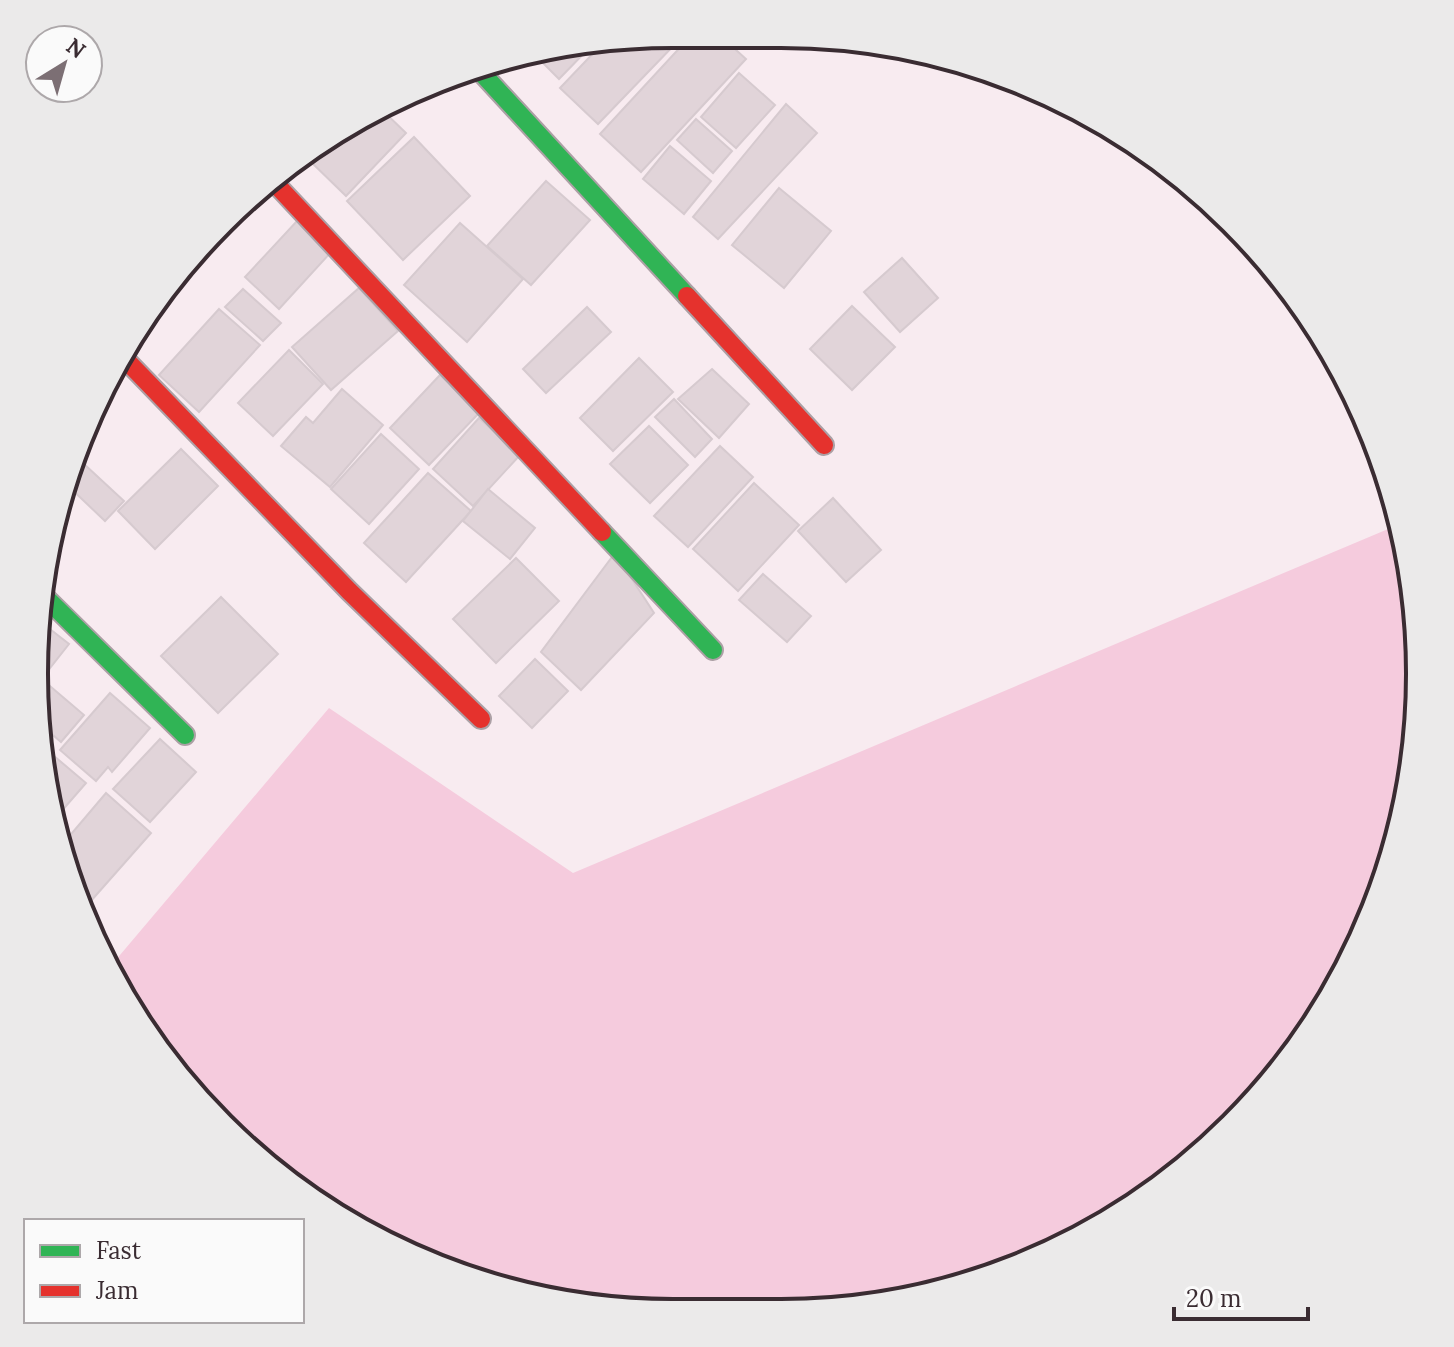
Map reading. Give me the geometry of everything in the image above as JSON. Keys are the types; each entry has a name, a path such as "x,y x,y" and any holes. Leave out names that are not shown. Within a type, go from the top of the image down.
{"street":[{"path":"485,77 824,445"},
{"path":"279,188 713,650"},
{"path":"130,364 349,591 481,719"},
{"path":"52,604 185,735"}],"shaded area":[{"path":"1389,529 1405,633 1405,714 1401,755 1385,835 1373,875 1341,950 1301,1021 1251,1086 1223,1116 1193,1144 1128,1194 1020,1251 942,1278 862,1294 821,1298 633,1298 551,1287 472,1266 361,1215 326,1194 261,1144 203,1086 177,1054 153,1021 117,958 329,708 573,873"}],"building":[{"path":"671,48 598,124 560,88 594,53"},
{"path":"680,48 734,48 746,59 641,172 600,134"},
{"path":"583,55 559,79 542,62"},
{"path":"739,73 775,105 736,148 701,117"},
{"path":"786,104 817,133 718,239 693,217"},
{"path":"389,117 406,133 346,196 312,163"},
{"path":"696,119 732,151 713,173 677,140"},
{"path":"414,137 470,196 403,260 347,201"},
{"path":"670,146 711,181 684,214 643,179"},
{"path":"546,181 590,220 531,285 487,246"},
{"path":"779,188 831,231 784,288 732,245"},
{"path":"298,220 332,251 279,309 245,277"},
{"path":"460,223 523,279 467,342 404,285"},
{"path":"902,258 938,298 900,332 864,292"},
{"path":"359,288 398,331 331,390 292,347"},
{"path":"243,289 281,323 263,341 225,307"},
{"path":"852,306 895,347 852,390 810,349"},
{"path":"587,307 611,332 546,393 523,369"},
{"path":"219,309 260,345 199,412 159,375"},
{"path":"289,350 323,384 273,436 238,403"},
{"path":"639,358 673,392 613,451 580,418"},
{"path":"712,369 749,404 719,438 678,399"},
{"path":"440,375 480,412 429,465 390,428"},
{"path":"342,389 383,425 330,487 281,446 306,417 313,423"},
{"path":"674,399 712,439 695,457 655,417"},
{"path":"479,418 520,455 473,506 433,469"},
{"path":"649,426 688,465 650,503 610,464"},
{"path":"381,434 419,469 369,524 331,489"},
{"path":"720,446 753,477 688,547 654,516"},
{"path":"181,449 218,486 155,549 118,511"},
{"path":"84,464 124,501 105,521 75,492"},
{"path":"428,473 471,511 406,582 364,543"},
{"path":"754,483 799,525 738,591 693,549"},
{"path":"488,489 535,528 510,559 463,521"},
{"path":"833,498 881,550 846,582 798,531"},
{"path":"615,553 654,613 581,690 541,652"},
{"path":"516,558 559,601 496,663 453,619"},
{"path":"763,574 811,616 787,642 739,600"},
{"path":"221,597 278,654 218,713 161,656"},
{"path":"49,629 69,644 48,670"},
{"path":"535,659 568,691 532,728 499,696"},
{"path":"48,685 84,715 61,742 51,733"},
{"path":"110,693 150,728 112,772 108,767 96,781 60,750"},
{"path":"160,739 196,772 150,822 113,789"},
{"path":"53,757 86,783 63,809 60,796"},
{"path":"106,793 151,833 91,901 69,836"}],"traffic: fast":[{"path":"485,77 687,296"},
{"path":"602,532 713,650"},
{"path":"52,604 185,735"}],"traffic: jam":[{"path":"279,188 602,532"},
{"path":"687,296 824,445"},
{"path":"130,364 349,591 481,719"}]}
